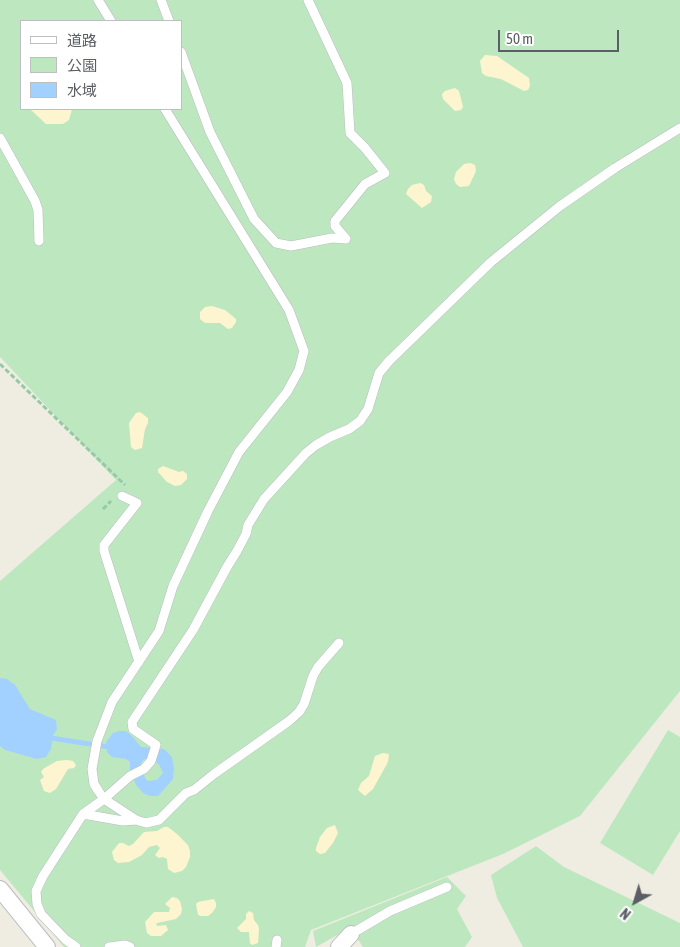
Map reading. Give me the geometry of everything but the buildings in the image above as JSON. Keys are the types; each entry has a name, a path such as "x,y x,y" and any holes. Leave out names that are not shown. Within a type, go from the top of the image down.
{"street":[{"path":"0,889 43,946"},
{"path":"339,947 351,934"}],"lane":[{"path":"98,0 110,20"},
{"path":"161,0 169,20"},
{"path":"182,55 210,132 254,218 276,243 291,246 332,238 346,239 335,226 335,221 365,184 385,173 366,148 350,133 347,83 308,0"},
{"path":"166,110 289,310 304,351 299,370 287,392 239,452 208,511 173,586 159,631 112,702 97,744 92,769 94,784 104,799 136,820 146,823 159,820 186,793 194,790 289,721 304,704 318,667 339,643"},
{"path":"76,947 66,940 41,914 37,904 36,891 43,876 83,814 104,799 130,776 144,769 151,761 156,745 133,729 132,722 193,630 264,498 306,453 316,445 349,429 360,421 368,409 379,374 389,361 491,262 560,206 615,168 680,128"},
{"path":"0,138 36,201 39,241"},
{"path":"119,494 137,503 104,545 104,551 139,662"},
{"path":"83,814 123,821 136,820"},
{"path":"351,934 390,911 447,887"},
{"path":"109,947 125,945 130,947"}],"path":[{"path":"0,364 125,484 119,494 103,510"}],"green space":[{"path":"0,0 680,0 680,691 580,816 503,854 311,930 305,947 64,947 0,870 0,581 116,480 0,357"},
{"path":"668,730 680,737 680,831 653,875 600,843"},
{"path":"536,846 564,867 680,923 680,947 523,947 497,898 491,875"},
{"path":"447,877 466,896 457,909 472,937 465,947 363,947 350,928 316,947 313,931"}],"sand":[{"path":"485,55 497,56 529,78 530,86 528,90 524,91 501,79 486,76 482,73 480,61"},
{"path":"455,88 459,91 463,107 461,110 455,111 443,99 442,94"},
{"path":"31,110 72,110 69,120 63,124 46,124"},
{"path":"470,163 475,165 476,171 469,186 460,187 454,179 456,172 464,164"},
{"path":"420,183 424,185 426,191 432,196 431,202 422,208 406,194 412,185"},
{"path":"212,306 225,310 236,319 232,328 228,329 220,323 205,323 200,319 200,312 205,307"},
{"path":"140,412 148,418 148,423 145,429 142,448 135,450 131,447 129,423 136,413"},
{"path":"163,466 179,472 183,471 187,474 187,479 181,485 175,486 167,482 158,472 158,469"},
{"path":"383,753 389,754 388,762 373,789 365,796 358,790 361,783 369,776 375,756"},
{"path":"57,761 73,761 76,765 74,768 68,769 56,789 50,793 44,791 40,780 44,777 41,772 43,769"},
{"path":"335,825 338,833 333,843 325,853 320,854 316,851 316,848 320,837 327,828"},
{"path":"168,827 188,845 190,857 182,871 174,873 168,869 167,859 159,858 155,855 160,848 157,845 149,847 142,855 129,862 118,863 114,860 112,852 119,843 129,846 144,832 157,831"},
{"path":"172,897 180,901 181,914 176,919 157,923 156,925 158,926 166,925 168,930 161,936 151,936 147,933 145,922 154,912 169,912 170,908 165,904"},
{"path":"214,899 216,907 212,913 208,916 198,915 196,904 198,902"},
{"path":"249,911 253,913 254,920 259,929 258,943 252,945 249,932 241,932 237,928 246,919 246,914"}],"water":[{"path":"0,678 7,679 15,685 30,709 56,720 57,730 53,735 51,749 46,757 37,759 5,750 0,746"},
{"path":"126,731 141,747 164,749 172,757 173,779 158,796 150,796 143,793 136,785 130,770 130,762 126,759 112,757 107,752 106,742 113,733","holes":["144,759 155,761 163,773 157,780 148,781 140,765"]}],"waterway":[{"path":"51,738 109,747"}]}
